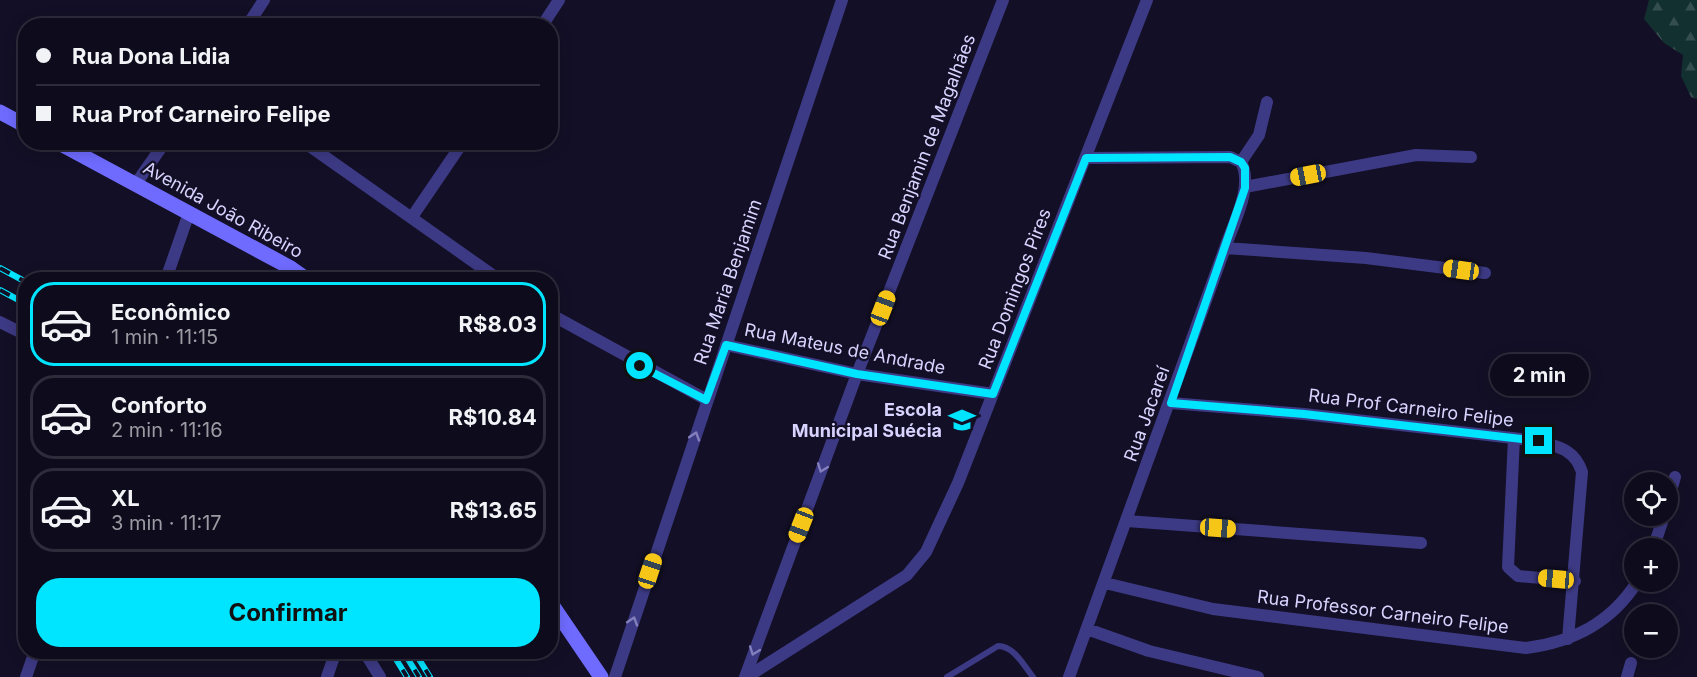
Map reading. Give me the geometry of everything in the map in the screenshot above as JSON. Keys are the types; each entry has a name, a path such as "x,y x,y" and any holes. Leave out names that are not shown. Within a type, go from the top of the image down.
{"main road":[{"path":"0,112 18,122"},
{"name":"Avenida João Ribeiro","path":"72,150 296,272"},
{"path":"558,614 601,677"}],"street":[{"path":"252,18 264,0"},
{"path":"547,18 559,0"},
{"name":"Rua Maria Benjamim","path":"615,677 842,0"},
{"name":"Rua Benjamin de Magalhães","path":"746,677 857,374 1003,0"},
{"name":"Rua Domingos Pires","path":"746,677 907,575 927,552 958,483 1147,0"},
{"path":"1086,158 1230,157 1241,162 1259,135 1267,102"},
{"path":"135,184 159,150"},
{"path":"316,150 488,272"},
{"path":"412,217 458,150"},
{"path":"1245,188 1416,155 1471,157"},
{"name":"Rua Jacareí","path":"1069,677 1171,403 1225,248 1245,188 1245,168 1241,162"},
{"path":"168,272 189,213"},
{"path":"1225,248 1366,258 1485,273"},
{"path":"558,318 706,400"},
{"path":"0,322 18,331"},
{"name":"Rua Mateus de Andrade","path":"726,345 857,374 993,394"},
{"name":"Rua Prof Carneiro Felipe","path":"1171,403 1304,414 1539,441 1573,454 1581,472 1575,581 1568,639"},
{"path":"1514,438 1508,567 1518,576 1575,581"},
{"path":"1127,521 1420,543"},
{"name":"Rua Professor Carneiro Felipe","path":"1105,583 1213,609 1526,648 1568,639 1594,627 1611,614 1629,592"},
{"path":"1087,629 1149,651 1258,677"},
{"path":"26,677 32,659"},
{"path":"327,677 333,659"},
{"path":"369,659 380,677"},
{"path":"1627,677 1631,663"}],"lane":[{"path":"947,677 998,646 1005,646 1012,651 1032,677"}],"green space":[{"path":"1649,0 1697,0 1697,99 1691,97 1681,76 1683,55 1664,43 1644,19"}],"railway":[{"path":"0,268 18,278"},
{"path":"0,290 18,300"},
{"path":"396,659 407,677"},
{"path":"408,659 419,677"},
{"path":"419,659 430,677"}],"place":[{"name":"Escola Municipal Suécia","path":"962,420"}],"route":[{"path":"640,366 706,400 726,345 857,374 993,394 1086,158 1230,157 1236,158 1245,168 1245,188 1171,403 1304,414 1539,441"}]}
